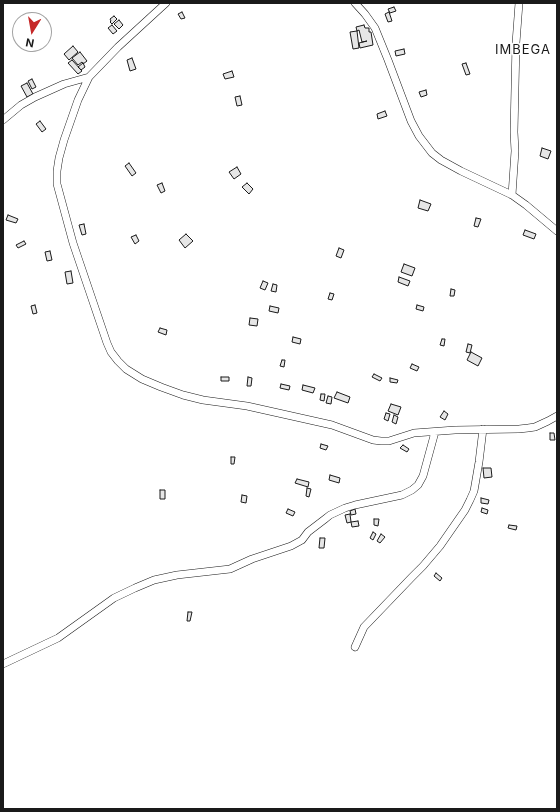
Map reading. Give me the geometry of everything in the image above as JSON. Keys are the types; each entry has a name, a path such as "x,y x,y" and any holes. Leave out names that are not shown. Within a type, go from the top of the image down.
{"street":[{"path":"166,3 118,47 89,77 78,100 64,140 57,171 57,184 73,243 111,352 118,362 142,379 183,395 203,400 247,406 332,425 373,440 381,441 414,433 483,429 519,430 535,427 557,416"},
{"path":"355,3 375,28 411,121 424,144 441,160 512,195 557,231"},
{"path":"512,195 515,151 516,50 519,3"},
{"path":"3,120 35,96 64,84 89,77"},
{"path":"355,647 360,634 367,624 423,566 440,546 465,510 474,491 483,429"},
{"path":"3,664 58,638 114,598 135,588 154,580 177,575 230,569 252,559 291,546 302,540 308,532 330,515 346,508 402,494 412,490 418,485 423,476 435,432"}],"building":[{"path":"394,7 396,11 390,13 388,9"},
{"path":"182,12 185,18 181,19 178,14"},
{"path":"389,12 392,21 388,22 385,14"},
{"path":"114,16 117,19 112,24 110,19"},
{"path":"119,20 123,25 119,29 114,24"},
{"path":"112,25 117,31 113,34 108,28"},
{"path":"364,25 365,28 369,28 369,32 371,32 373,45 360,48 359,43 367,41 362,42 359,30 357,31 356,27"},
{"path":"357,31 359,48 353,49 350,32"},
{"path":"73,46 78,52 69,60 64,54"},
{"path":"404,49 405,54 396,56 395,51"},
{"path":"80,52 87,61 78,65 72,58"},
{"path":"132,58 136,69 130,71 127,60"},
{"path":"72,60 82,71 78,74 68,63"},
{"path":"83,63 85,67 81,70 78,67"},
{"path":"466,63 470,74 466,75 462,64"},
{"path":"232,71 234,77 225,79 223,74"},
{"path":"32,79 36,87 32,89 28,81"},
{"path":"27,83 33,94 27,97 21,86"},
{"path":"426,90 427,95 421,97 419,92"},
{"path":"240,96 242,105 237,106 235,97"},
{"path":"385,111 387,116 378,119 377,114"},
{"path":"40,121 46,129 42,132 36,124"},
{"path":"542,148 551,151 548,159 540,156"},
{"path":"129,163 136,173 132,176 125,166"},
{"path":"237,167 241,174 234,179 229,172"},
{"path":"162,183 165,191 161,193 157,185"},
{"path":"247,183 253,189 249,194 242,187"},
{"path":"420,200 431,204 428,211 418,208"},
{"path":"8,215 18,219 16,223 6,220"},
{"path":"476,218 481,219 478,227 474,226"},
{"path":"84,224 86,234 82,235 79,225"},
{"path":"525,230 536,234 534,239 523,235"},
{"path":"186,234 193,241 185,248 179,240"},
{"path":"136,235 139,241 135,244 131,237"},
{"path":"24,241 26,244 18,248 16,245"},
{"path":"339,248 344,250 341,258 336,256"},
{"path":"50,251 52,260 47,261 45,252"},
{"path":"404,264 415,268 412,276 401,272"},
{"path":"71,271 73,283 67,284 65,272"},
{"path":"399,277 410,281 408,286 398,282"},
{"path":"263,281 268,283 265,290 260,288"},
{"path":"273,284 277,285 276,292 271,291"},
{"path":"451,289 455,290 454,296 450,296"},
{"path":"330,293 334,294 332,300 328,299"},
{"path":"35,305 37,313 33,314 31,306"},
{"path":"417,305 424,307 423,311 416,309"},
{"path":"270,306 279,308 278,313 269,311"},
{"path":"250,318 258,319 257,326 249,325"},
{"path":"160,328 167,330 166,335 158,332"},
{"path":"293,337 301,339 300,344 292,342"},
{"path":"442,339 445,339 444,346 440,345"},
{"path":"468,344 472,345 470,353 466,352"},
{"path":"471,352 482,358 478,366 467,360"},
{"path":"282,360 285,360 284,367 280,366"},
{"path":"412,364 419,367 417,371 410,368"},
{"path":"374,374 382,378 380,381 372,377"},
{"path":"221,377 229,377 229,381 221,381"},
{"path":"248,377 252,378 251,386 247,386"},
{"path":"390,378 398,380 397,383 390,382"},
{"path":"281,384 290,386 289,390 280,388"},
{"path":"303,385 315,388 313,393 302,390"},
{"path":"337,392 350,397 348,403 334,398"},
{"path":"321,394 325,394 324,401 320,400"},
{"path":"328,396 332,397 331,404 326,403"},
{"path":"391,404 401,407 398,415 388,411"},
{"path":"444,411 448,414 445,420 440,417"},
{"path":"386,413 390,414 388,421 384,419"},
{"path":"394,415 398,417 396,424 392,422"},
{"path":"550,433 554,433 555,440 550,440"},
{"path":"321,444 328,446 326,450 320,448"},
{"path":"403,445 409,449 407,452 400,448"},
{"path":"231,457 235,457 234,464 231,464"},
{"path":"483,468 491,468 492,477 484,478"},
{"path":"330,475 340,478 339,483 329,480"},
{"path":"297,479 309,482 308,487 295,483"},
{"path":"307,488 311,489 309,497 306,496"},
{"path":"160,490 165,490 165,499 160,499"},
{"path":"242,495 247,496 246,503 241,502"},
{"path":"481,498 489,500 488,504 481,503"},
{"path":"482,508 488,510 487,514 481,512"},
{"path":"288,509 295,512 293,516 286,513"},
{"path":"355,509 356,514 351,515 350,511"},
{"path":"350,514 351,522 347,523 345,515"},
{"path":"374,519 379,519 378,526 374,525"},
{"path":"358,521 359,526 352,527 351,522"},
{"path":"509,525 517,526 516,530 508,528"},
{"path":"373,532 376,534 373,540 370,538"},
{"path":"381,534 385,537 380,543 377,541"},
{"path":"320,538 325,538 324,548 319,548"},
{"path":"436,573 442,578 440,581 434,576"},
{"path":"188,612 192,612 190,621 187,621"}],"district":[{"name":"IMBEGA","path":"523,50"}]}
